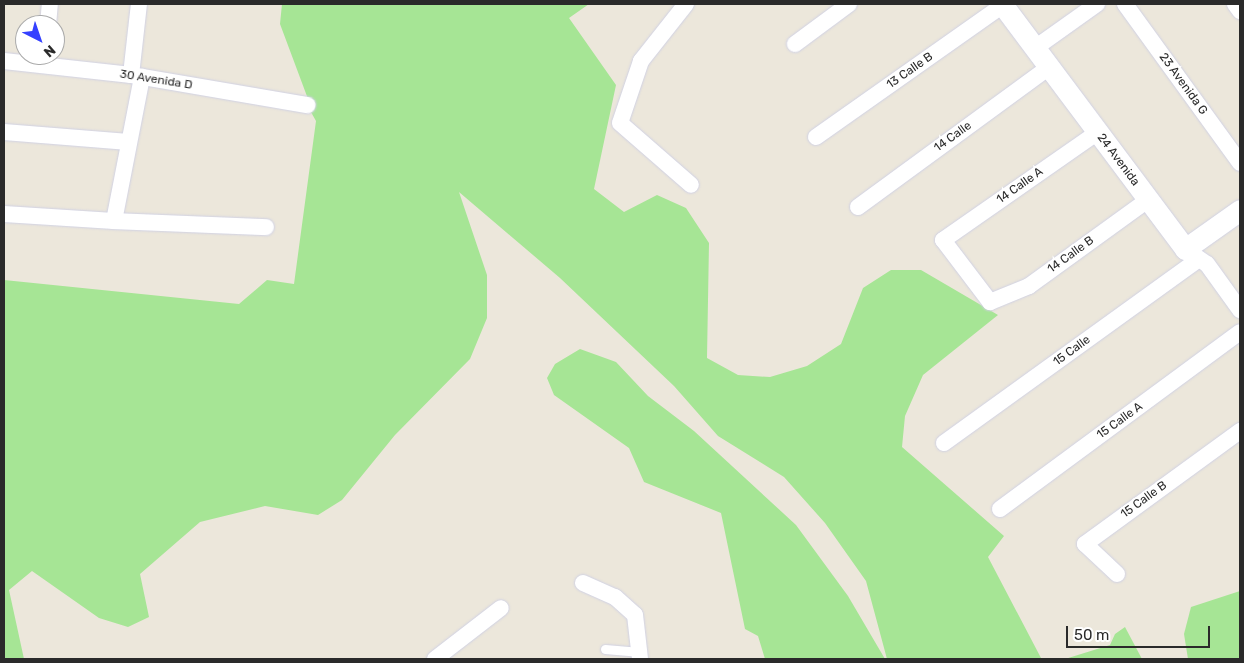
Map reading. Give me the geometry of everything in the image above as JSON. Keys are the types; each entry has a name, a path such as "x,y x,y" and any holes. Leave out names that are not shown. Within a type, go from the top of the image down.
{"street":[{"path":"114,221 129,142 136,76 139,4"},
{"path":"686,4 641,61 620,123 691,185"},
{"path":"795,44 849,4"},
{"name":"24 Avenida","path":"1003,4 1148,200 1192,254 1207,264 1240,310"},
{"name":"13 Calle B","path":"816,137 1003,4"},
{"path":"1035,48 1097,4"},
{"name":"23 Avenida G","path":"1125,4 1240,163"},
{"path":"1235,4 1240,11"},
{"name":"30 Avenida D","path":"65,64 307,105"},
{"name":"14 Calle","path":"858,207 1049,67"},
{"path":"4,132 129,142"},
{"name":"14 Calle A","path":"990,302 943,240 1098,132"},
{"name":"14 Calle B","path":"990,302 1028,286 1148,200"},
{"name":"15 Calle","path":"944,443 1192,254 1240,210"},
{"path":"4,214 114,221 266,227"},
{"name":"15 Calle A","path":"1000,509 1240,332"},
{"name":"15 Calle B","path":"1117,574 1085,544 1240,431"},
{"path":"583,583 615,597 635,615 640,655"},
{"path":"435,659 501,608"}],"lane":[{"path":"605,649 640,655"}],"green space":[{"path":"282,4 589,4 569,18 616,85 594,189 624,212 657,195 686,208 709,243 707,358 738,375 770,377 807,366 841,344 863,288 891,270 921,270 998,315 923,375 905,416 902,447 1004,536 988,557 1041,658 1044,659 887,659 866,581 825,523 784,477 718,436 674,386 560,278 459,192 487,275 487,318 470,359 395,435 342,500 318,515 265,506 200,522 140,574 149,617 128,627 99,618 32,571 9,590 24,659 4,659 4,280 239,304 267,280 294,284 316,121 307,105 311,107 280,24"},
{"path":"580,349 616,362 648,396 694,431 796,525 848,596 885,659 765,659 758,636 745,629 721,513 644,482 629,448 554,395 547,378 555,364"},
{"path":"1240,591 1240,659 1188,659 1184,634 1191,607"},
{"path":"1125,627 1142,659 1065,659 1110,645 1115,634"}]}
